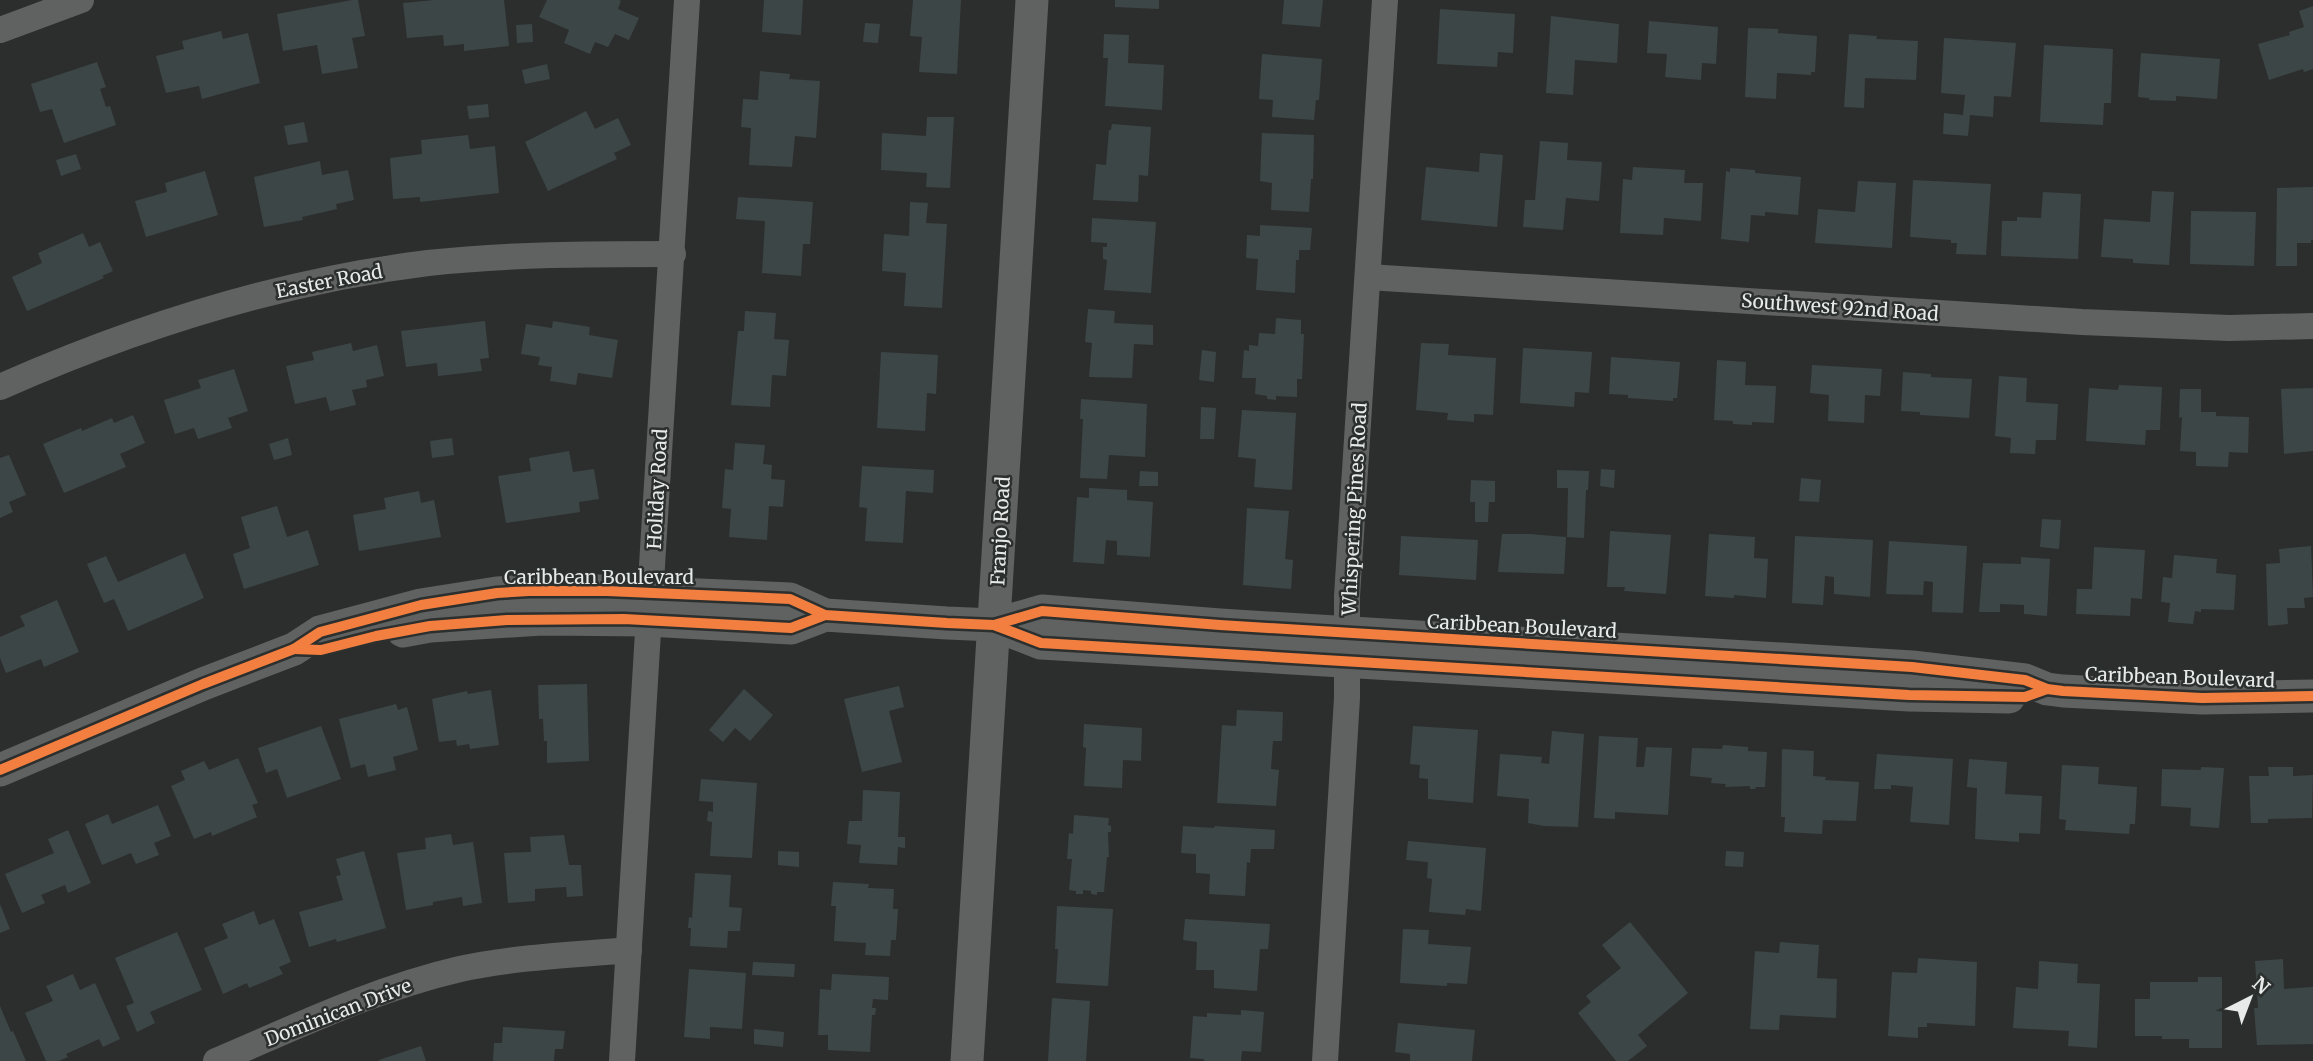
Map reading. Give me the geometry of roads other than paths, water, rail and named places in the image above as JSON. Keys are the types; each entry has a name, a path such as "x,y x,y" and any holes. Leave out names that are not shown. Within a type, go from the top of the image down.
{"street":[{"path":"0,30 24,9 81,0"},
{"name":"Holiday Road","path":"622,1061 687,0"},
{"name":"Franjo Road","path":"967,1061 1032,0"},
{"name":"Whispering Pines Road","path":"1325,1061 1347,712 1347,596 1385,0"},
{"name":"Easter Road","path":"0,387 172,321 246,299 338,278 426,264 497,257 673,254"},
{"name":"Southwest 92nd Road","path":"1368,277 2082,322 2229,328 2313,326"},
{"name":"Caribbean Boulevard","path":"0,770 203,684 294,649 320,632 383,614 459,598 562,590 650,606 790,599 825,615 994,625 1041,643 1347,647 1909,695 2025,697 2047,689 2214,698 2313,696"},
{"name":"Dominican Drive","path":"216,1061 373,994 438,975 484,964 629,950"}]}
